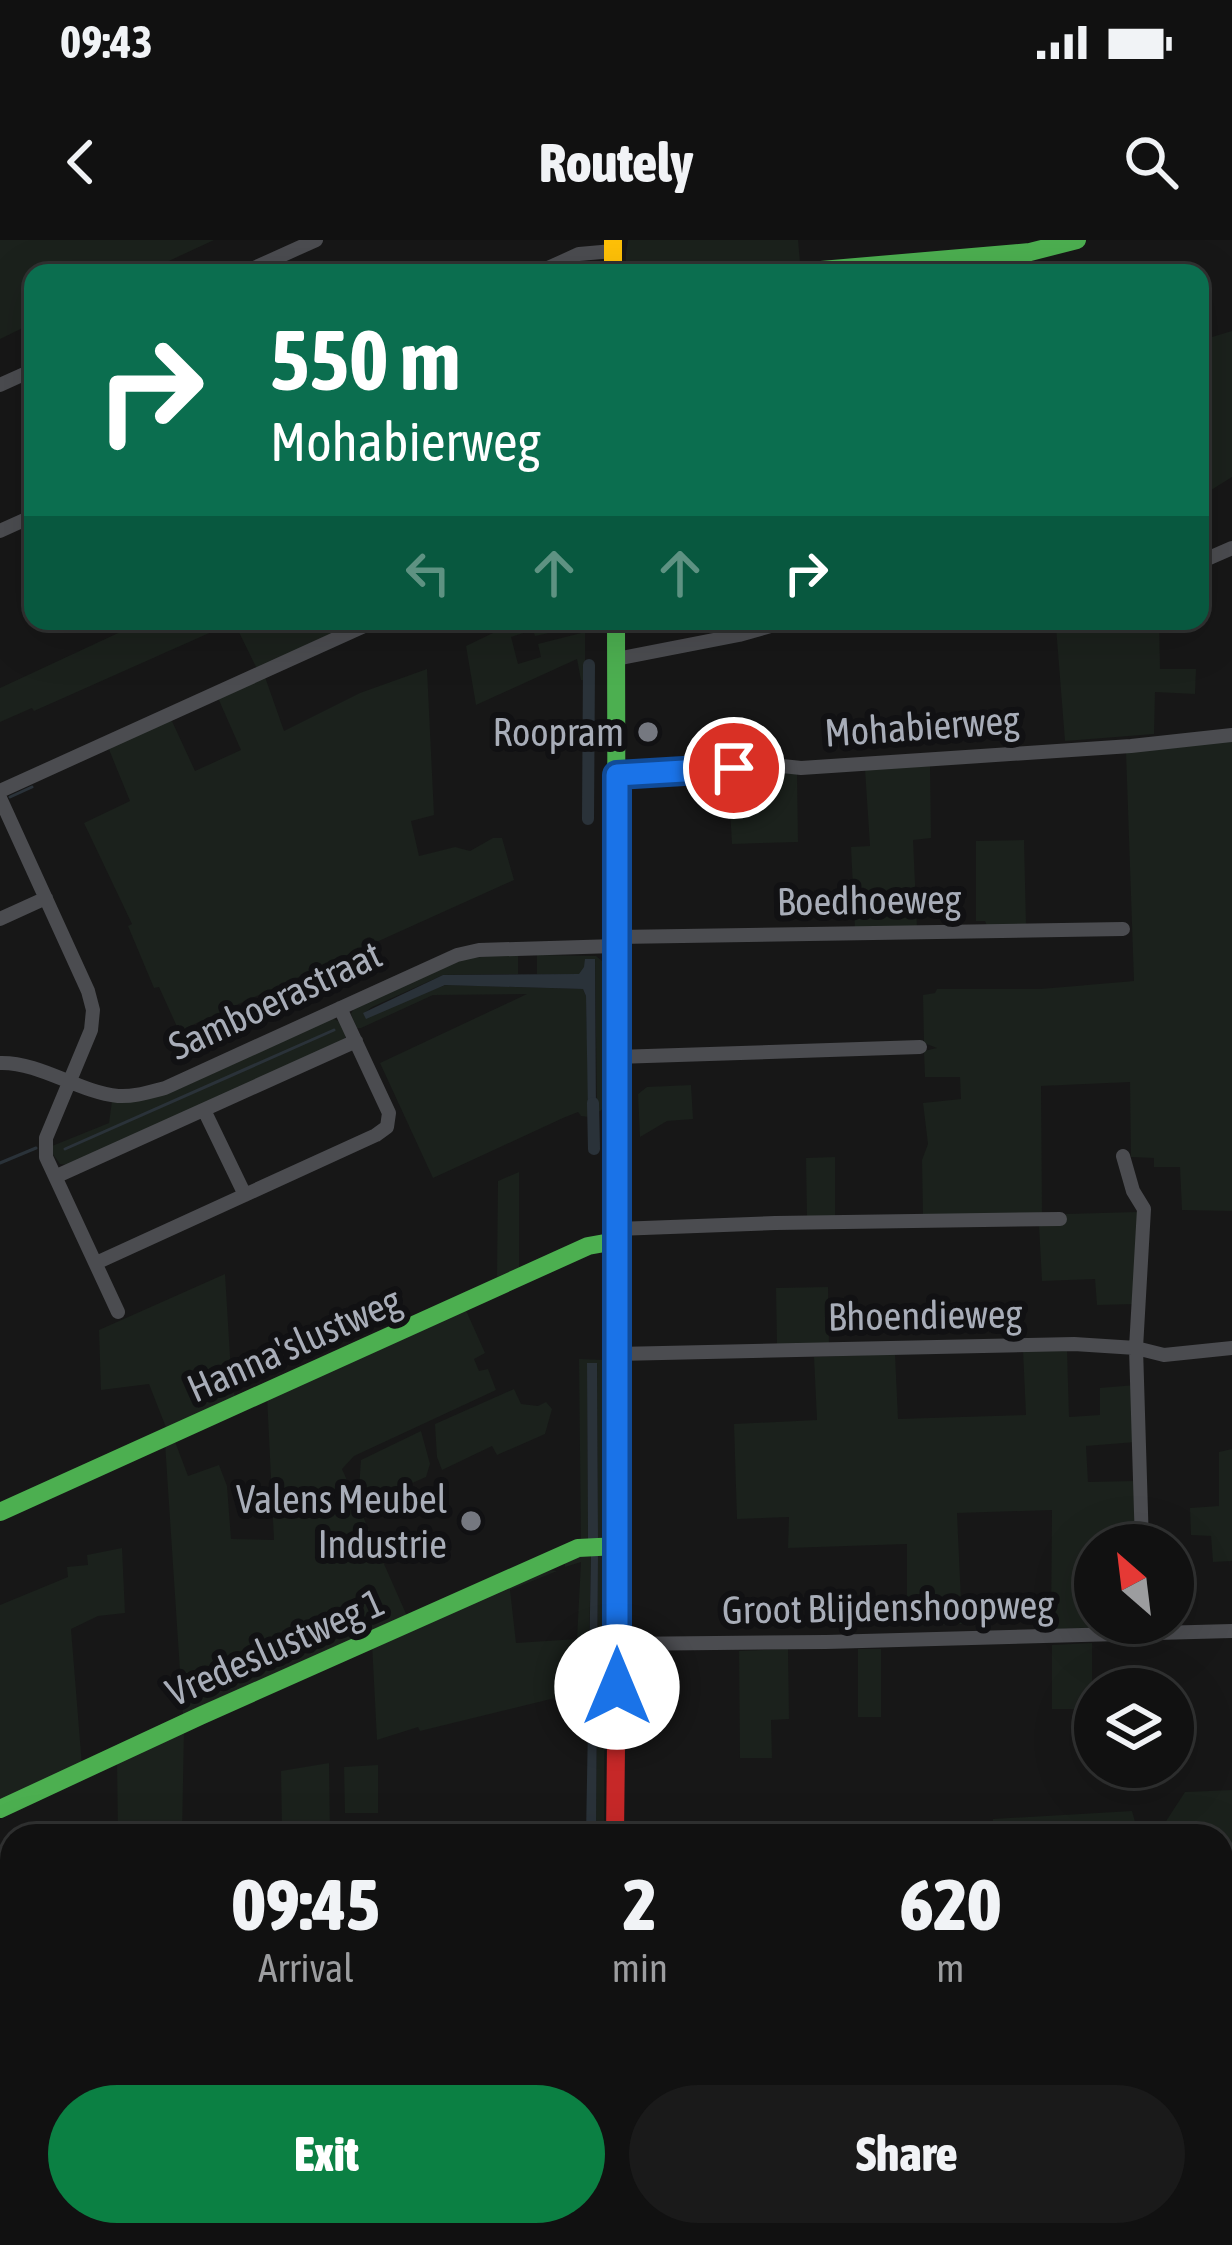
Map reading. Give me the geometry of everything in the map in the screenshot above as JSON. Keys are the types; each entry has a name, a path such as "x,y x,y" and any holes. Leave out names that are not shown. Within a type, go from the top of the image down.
{"street":[{"path":"263,264 316,240"},
{"path":"898,264 1030,252 1077,240"},
{"path":"557,264 613,246"},
{"path":"118,1312 46,1157 46,1138 91,1030 94,1010 0,795 356,630"},
{"path":"615,1824 616,630"},
{"path":"616,659 756,630"},
{"name":"Mohabierweg","path":"617,775 802,768 1232,735"},
{"path":"0,919 46,898"},
{"name":"Boedhoeweg","path":"580,948 1123,929"},
{"name":"Samboerastraat","path":"0,1063 20,1064 115,1096 137,1096 165,1088 457,955 479,950 580,948"},
{"path":"96,1263 387,1127 389,1113 340,1008"},
{"path":"57,1176 356,1041"},
{"path":"616,1057 920,1047"},
{"path":"204,1110 244,1195"},
{"path":"1123,1156 1144,1209 1136,1348 1141,1524"},
{"path":"617,1235 775,1223 1060,1219"},
{"name":"Hanna'slustweg","path":"0,1512 617,1235"},
{"name":"Bhoendieweg","path":"617,1354 1074,1344 1164,1354 1232,1348"},
{"name":"Vredeslustweg 1","path":"0,1809 578,1548 612,1546"},
{"name":"Groot Blijdenshoopweg","path":"1194,1630 1232,1631"},
{"name":"Groot Blijdenshoopweg","path":"617,1643 1074,1631"}],"shaded area":[{"path":"0,240 214,240 162,264 24,264 24,327 0,339"},
{"path":"628,240 798,240 800,263 627,264"},
{"path":"1232,331 1232,477 1209,491 1209,338"},
{"path":"125,630 216,630 0,722 0,688"},
{"path":"238,630 345,630 258,671"},
{"path":"499,630 533,630 511,637 518,664 541,657 538,644 585,632 585,680 581,680 577,659 476,705 466,646"},
{"path":"1056,630 1159,630 1160,669 1196,669 1195,694 1155,692 1154,734 1065,741"},
{"path":"427,669 434,815 411,821 419,856 455,847 470,851 502,838 514,880 179,1031 159,987 154,988 128,926 132,924 84,823 130,801 108,747 171,719 195,771 241,750 218,698 265,677 284,731 360,693"},
{"path":"1232,741 1232,1211 1182,1210 1180,1167 1154,1167 1154,1158 1131,1157 1130,1082 1041,1086 1042,1214 923,1217 922,1160 928,1144 923,1103 961,1099 960,1077 925,1077 924,1051 937,1048 924,1043 923,995 937,989 1041,989 1134,981 1126,752"},
{"path":"930,766 931,838 913,840 917,927 855,930 851,847 870,846 865,769"},
{"path":"728,774 797,774 798,842 732,844"},
{"path":"1024,840 1026,925 987,926 985,921 976,921 976,841"},
{"path":"537,955 596,956 602,961 603,1109 597,1113 595,959 580,974 537,974"},
{"path":"518,956 518,974 443,975 363,1014 446,985 583,989 589,1117 578,1112 433,1178 380,1063 527,994 433,995 361,1028 351,1014 354,1008 464,959"},
{"path":"585,959 595,959 596,1117 589,1117 588,1112 583,989 445,985 366,1019 363,1013 443,975 579,974"},
{"path":"331,1018 341,1022 343,1042 67,1165 52,1153 52,1146 109,1123 112,1101 154,1097"},
{"path":"691,1085 693,1119 667,1121 640,1137 638,1094 647,1087"},
{"path":"835,1157 835,1217 807,1218 806,1158"},
{"path":"519,1172 519,1268 497,1277 498,1181"},
{"path":"1137,1212 1137,1304 1097,1305 1095,1279 1042,1281 1039,1225 1065,1224 1066,1214"},
{"path":"225,1274 232,1389 237,1400 167,1430 149,1384 101,1390 99,1330"},
{"path":"828,1287 829,1345 777,1346 776,1288"},
{"path":"464,1306 485,1353 474,1359 479,1371 488,1369 496,1390 354,1456 342,1469 407,1616 183,1717 165,1443 174,1439 188,1476 219,1465 227,1486 231,1539 274,1540 267,1396"},
{"path":"1067,1349 1069,1417 1100,1415 1100,1388 1135,1385 1136,1442 1086,1446 1088,1482 1134,1481 1134,1524 1074,1524 1074,1628 1051,1629 1052,1510 957,1513 962,1624 907,1626 907,1544 788,1548 789,1517 737,1519 734,1424 817,1420 814,1357 895,1354 898,1419 1026,1415 1023,1350"},
{"path":"579,1359 606,1360 605,1535 598,1539 597,1363 587,1363 588,1540 581,1541"},
{"path":"587,1363 597,1363 598,1539 588,1540"},
{"path":"514,1389 521,1404 546,1402 552,1409 545,1434 497,1455 492,1446 442,1470 435,1424"},
{"path":"421,1431 430,1464 426,1477 365,1499 359,1488 361,1460"},
{"path":"1232,1449 1232,1561 1213,1562 1211,1536 1194,1535 1190,1508 1219,1506 1219,1452"},
{"path":"122,1548 125,1613 98,1616 71,1629 82,1766 0,1804 0,1605 68,1577 67,1567 88,1565 87,1555"},
{"path":"598,1554 605,1556 604,1824 596,1824"},
{"path":"598,1554 596,1824 586,1824 591,1555"},
{"path":"591,1555 588,1690 377,1740 372,1643 540,1569 557,1571 510,1590 516,1643 577,1639 581,1562 565,1567 565,1558"},
{"path":"1092,1644 1092,1668 1074,1668 1074,1709 1052,1709 1052,1645"},
{"path":"788,1649 789,1719 771,1720 772,1758 740,1758 739,1651"},
{"path":"858,1649 881,1649 881,1717 858,1717"},
{"path":"184,1729 182,1824 118,1824 117,1760"},
{"path":"329,1763 330,1824 282,1824 281,1771"},
{"path":"378,1765 378,1813 345,1813 344,1767"},
{"path":"1232,1790 1232,1824 1164,1824 1185,1792"},
{"path":"1132,1811 1136,1824 993,1824 993,1819"}],"waterway":[{"path":"588,819 589,665"},
{"path":"10,797 32,787"},
{"path":"65,1149 334,1030"},
{"path":"593,1103 594,1149"},
{"path":"0,1163 36,1148"}],"traffic: fast":[{"path":"891,264 1030,252 1077,240"},
{"path":"616,630 618,1566"},
{"path":"0,1512 588,1246 616,1241"},
{"path":"0,1809 578,1548 618,1546"}],"traffic: slow":[{"path":"613,240 613,264"}],"traffic: jam":[{"path":"615,1824 618,1566"}],"place":[{"name":"Roopram","path":"648,732"},
{"name":"Valens Meubel Industrie","path":"471,1521"}],"route":[{"path":"617,1687 617,775 734,768"}]}
